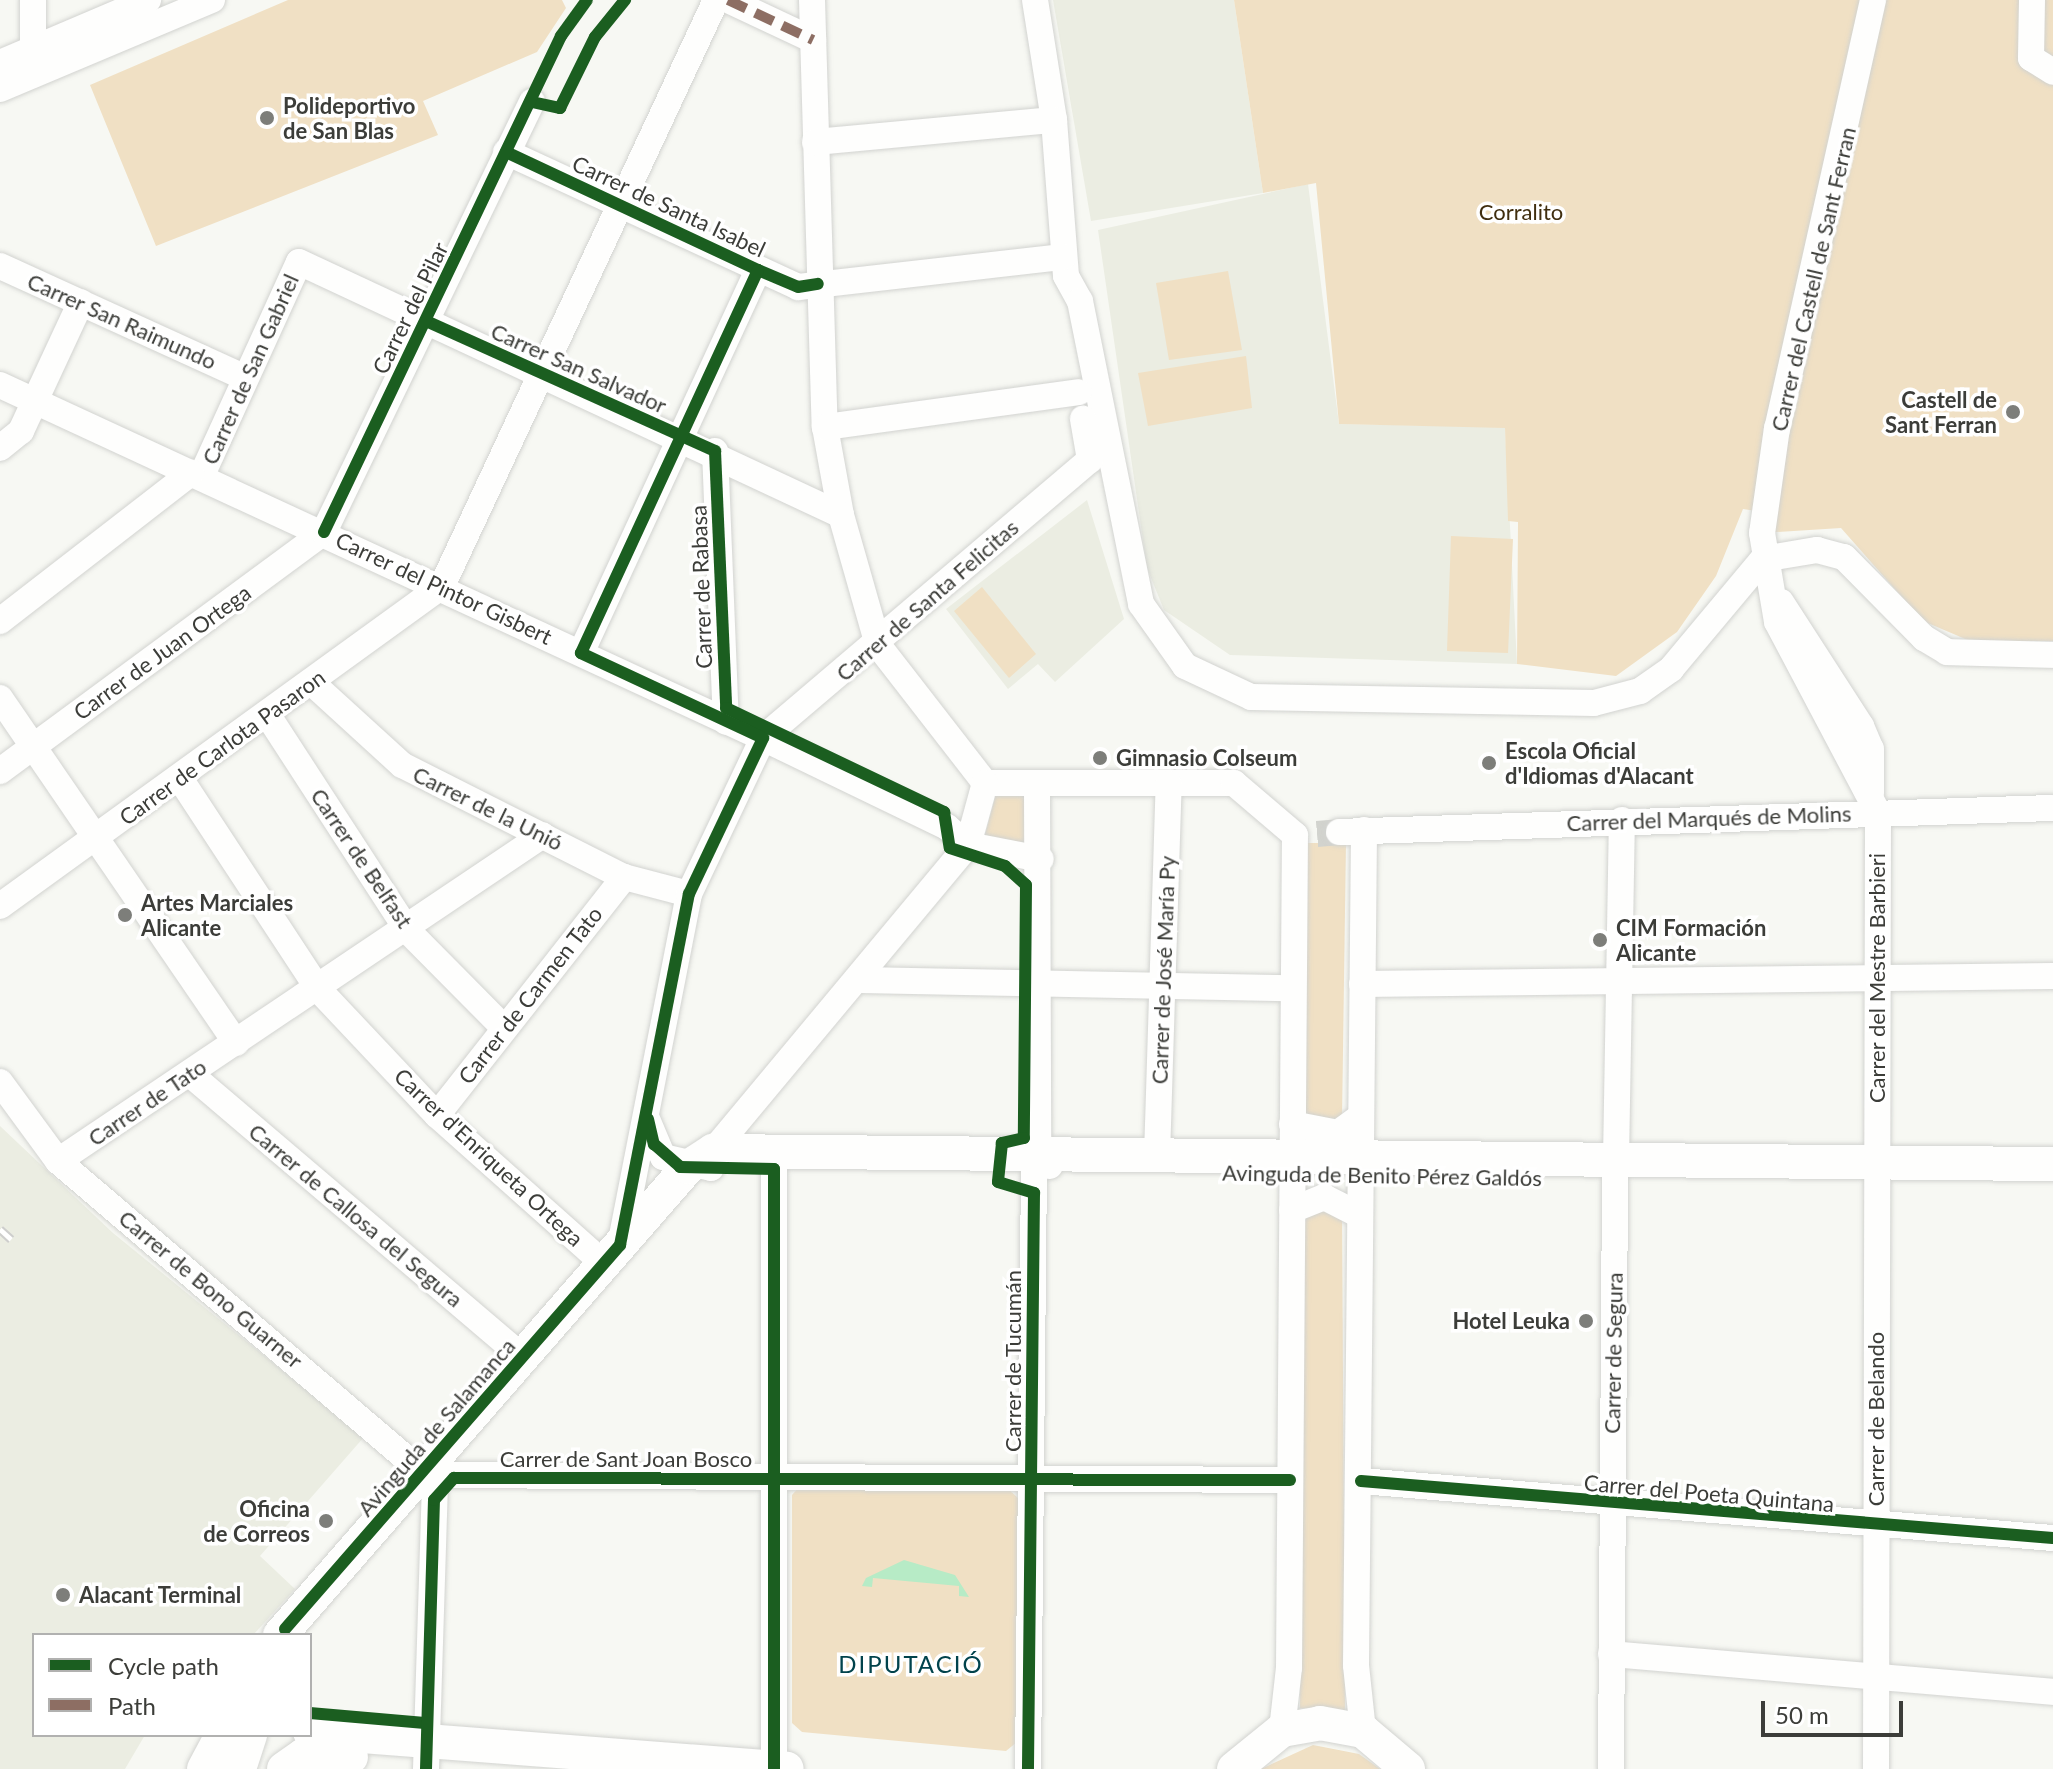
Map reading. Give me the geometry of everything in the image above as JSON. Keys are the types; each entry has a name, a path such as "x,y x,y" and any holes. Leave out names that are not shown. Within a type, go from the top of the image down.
{"main road":[{"name":"Avinguda de Benito Pérez Galdós","path":"704,1162 774,1169 1042,1165 1157,1156 1292,1165"},
{"name":"Avinguda de Benito Pérez Galdós","path":"704,1162 1876,1171 2053,1181"},
{"name":"Avinguda de Salamanca","path":"282,1633 434,1476 523,1357 612,1254 704,1162"},
{"name":"Avinguda de Salamanca","path":"304,1633 704,1162"},
{"name":"Avinguda de Benito Pérez Galdós","path":"1876,1171 2053,1164"},
{"path":"1234,1769 1282,1730 1320,1723 1363,1731 1408,1769"},
{"path":"204,1769 221,1737"},
{"path":"239,1769 249,1737"},
{"path":"299,1752 426,1760 778,1769"},
{"path":"426,1760 482,1769"}],"street":[{"path":"33,0 33,49"},
{"path":"0,63 148,0"},
{"path":"0,89 212,0"},
{"path":"442,586 716,0"},
{"path":"728,0 813,40"},
{"path":"812,0 818,284 825,427 841,515 878,645 985,783 1037,787 1234,783 1329,833 1362,984 1359,1166 1361,1481 1356,1665 1363,1731"},
{"path":"825,427 1079,392 1064,267 1054,120 1035,0"},
{"name":"Carrer del Castell de Sant Ferran","path":"1763,559 1777,428 1873,0"},
{"path":"2032,0 2031,58 2053,72"},
{"name":"Carrer del Pilar","path":"324,532 532,102"},
{"path":"815,142 1054,120"},
{"name":"Carrer de Santa Isabel","path":"506,152 798,287 1064,267"},
{"name":"Carrer San Salvador","path":"299,262 541,375 682,435 841,515"},
{"name":"Carrer de San Gabriel","path":"196,475 299,262"},
{"name":"Carrer San Raimundo","path":"0,266 244,377"},
{"path":"1064,267 1080,301 1146,617 1185,666 1229,691 1299,701 1621,697 1655,682 1688,654 1763,559 1817,550 1844,557 1924,638 1947,652 2053,655"},
{"path":"581,653 758,270"},
{"path":"0,448 21,431 81,302"},
{"name":"Carrer del Pintor Gisbert","path":"0,385 442,586 763,738 947,827 968,845"},
{"name":"Carrer de Santa Felicitas","path":"763,738 878,645 1090,460 1079,392"},
{"name":"Carrer de Rabasa","path":"715,451 726,722"},
{"path":"0,621 196,475"},
{"name":"Carrer de Juan Ortega","path":"0,771 324,532"},
{"name":"Carrer del Mestre Barbieri","path":"1763,559 1769,588 1861,726 1871,749 1877,979 1876,1171"},
{"name":"Carrer de Carlota Pasaron","path":"0,906 442,586"},
{"name":"Carrer de la Unió","path":"311,682 402,765 624,877 689,894"},
{"path":"0,698 236,1043"},
{"name":"Carrer de Belfast","path":"267,714 408,931 503,1027"},
{"path":"612,1254 646,1111 689,894 763,738"},
{"name":"Carrer d'Enriqueta Ortega","path":"179,777 319,990 437,1115 612,1254"},
{"path":"985,783 968,845 1041,859"},
{"name":"Carrer de José María Py","path":"1157,1156 1169,784"},
{"name":"Carrer de Tucumán","path":"1028,1769 1032,1479 1042,1165 1039,988 1041,859 1037,787"},
{"name":"Carrer del Marqués de Molins","path":"1329,833 1622,820 1874,803 2053,808"},
{"name":"Carrer de Segura","path":"1611,1769 1615,1168 1622,979 1622,820"},
{"path":"1282,1730 1290,1480 1292,1124 1289,988 1329,833"},
{"name":"Carrer de Tato","path":"58,1161 408,931 543,835"},
{"name":"Avinguda de Salamanca","path":"704,1162 860,980 968,845"},
{"name":"Carrer de Carmen Tato","path":"437,1115 503,1027 624,877"},
{"path":"1362,984 2053,976"},
{"path":"860,980 1039,988 1289,988"},
{"name":"Carrer de Callosa del Segura","path":"190,1074 523,1357"},
{"name":"Carrer de Bono Guarner","path":"0,1082 58,1161 434,1476"},
{"path":"646,1111 663,1157 704,1162"},
{"path":"1292,1124 1338,1133 1360,1117"},
{"path":"774,1169 778,1769"},
{"name":"Carrer de Belando","path":"1876,1171 1876,1769"},
{"path":"1292,1210 1324,1197 1359,1215"},
{"path":"426,1760 434,1476"},
{"name":"Carrer de Sant Joan Bosco","path":"434,1476 776,1480 1290,1480"},
{"name":"Carrer del Poeta Quintana","path":"1361,1481 1876,1528 2053,1538"},
{"path":"1611,1654 2053,1692"}],"shaded area":[{"path":"1053,0 1234,0 1263,193 1091,221"},
{"path":"1308,184 1339,424 1505,427 1517,664 1230,655 1164,610 1147,568 1098,230"},
{"path":"1087,500 1124,619 1055,682 1038,664 1008,689 946,609"},
{"path":"0,1126 113,1233 364,1437 260,1556 295,1589 255,1633 32,1633 32,1737 144,1737 125,1769 0,1769"},
{"path":"904,1560 955,1575 969,1597 959,1596 959,1586 873,1578 872,1587 862,1586 866,1578"}],"green space":[{"name":"Polideportivo de San Blas","path":"288,0 562,0 566,8 537,52 423,101 438,135 156,246 90,85"},
{"name":"Corralito","path":"1234,0 2053,0 2053,641 1970,641 1923,621 1841,528 1762,533 1763,512 1743,509 1716,576 1677,632 1616,676 1517,664 1518,522 1508,521 1505,428 1339,424 1316,183 1263,193"},
{"path":"1228,271 1242,350 1169,360 1156,283"},
{"path":"1246,356 1252,408 1148,426 1138,373"},
{"path":"1451,536 1513,539 1508,653 1447,651"},
{"path":"982,587 1036,654 1009,678 954,611"},
{"path":"996,794 1033,795 1035,849 985,835"},
{"path":"1305,843 1346,843 1342,1119 1304,1117"},
{"path":"1342,1208 1345,1714 1300,1708 1302,1209"},
{"path":"800,1486 1007,1488 1019,1499 1017,1742 1006,1751 802,1732 792,1723 792,1495"},
{"path":"1313,1745 1359,1754 1380,1769 1261,1769"}],"tunnel":[{"path":"1317,834 1339,832"}],"railway":[{"path":"0,1229 11,1239"}],"marked path":[{"path":"728,0 813,40"}],"cycle path":[{"path":"324,532 561,36 587,0"},
{"path":"532,102 560,108 595,37 625,0"},
{"path":"506,152 798,287 818,284"},
{"path":"285,1629 620,1245 689,894 763,738 581,653 758,270"},
{"path":"426,321 715,451 726,708 944,812 950,848 1005,866 1026,885 1024,1138 1002,1143 998,1182 1034,1193 1028,1769"},
{"path":"648,1119 654,1144 680,1167 774,1169 774,1769"},
{"path":"426,1769 434,1500 454,1478 1290,1480"},
{"path":"1361,1481 2053,1538"},
{"path":"312,1713 425,1723"}],"place":[{"name":"Polideportivo de San Blas","path":"267,118"},
{"name":"Castell de Sant Ferran","path":"2013,412"},
{"name":"Gimnasio Colseum","path":"1100,758"},
{"name":"Escola Oficial d'Idiomas d'Alacant","path":"1489,763"},
{"name":"Artes Marciales Alicante","path":"125,915"},
{"name":"CIM Formación Alicante","path":"1600,940"},
{"name":"Hotel Leuka","path":"1586,1321"},
{"name":"Oficina de Correos","path":"326,1521"},
{"name":"Alacant Terminal","path":"63,1595"}],"district":[{"name":"DIPUTACIÓ","path":"911,1664"}]}
